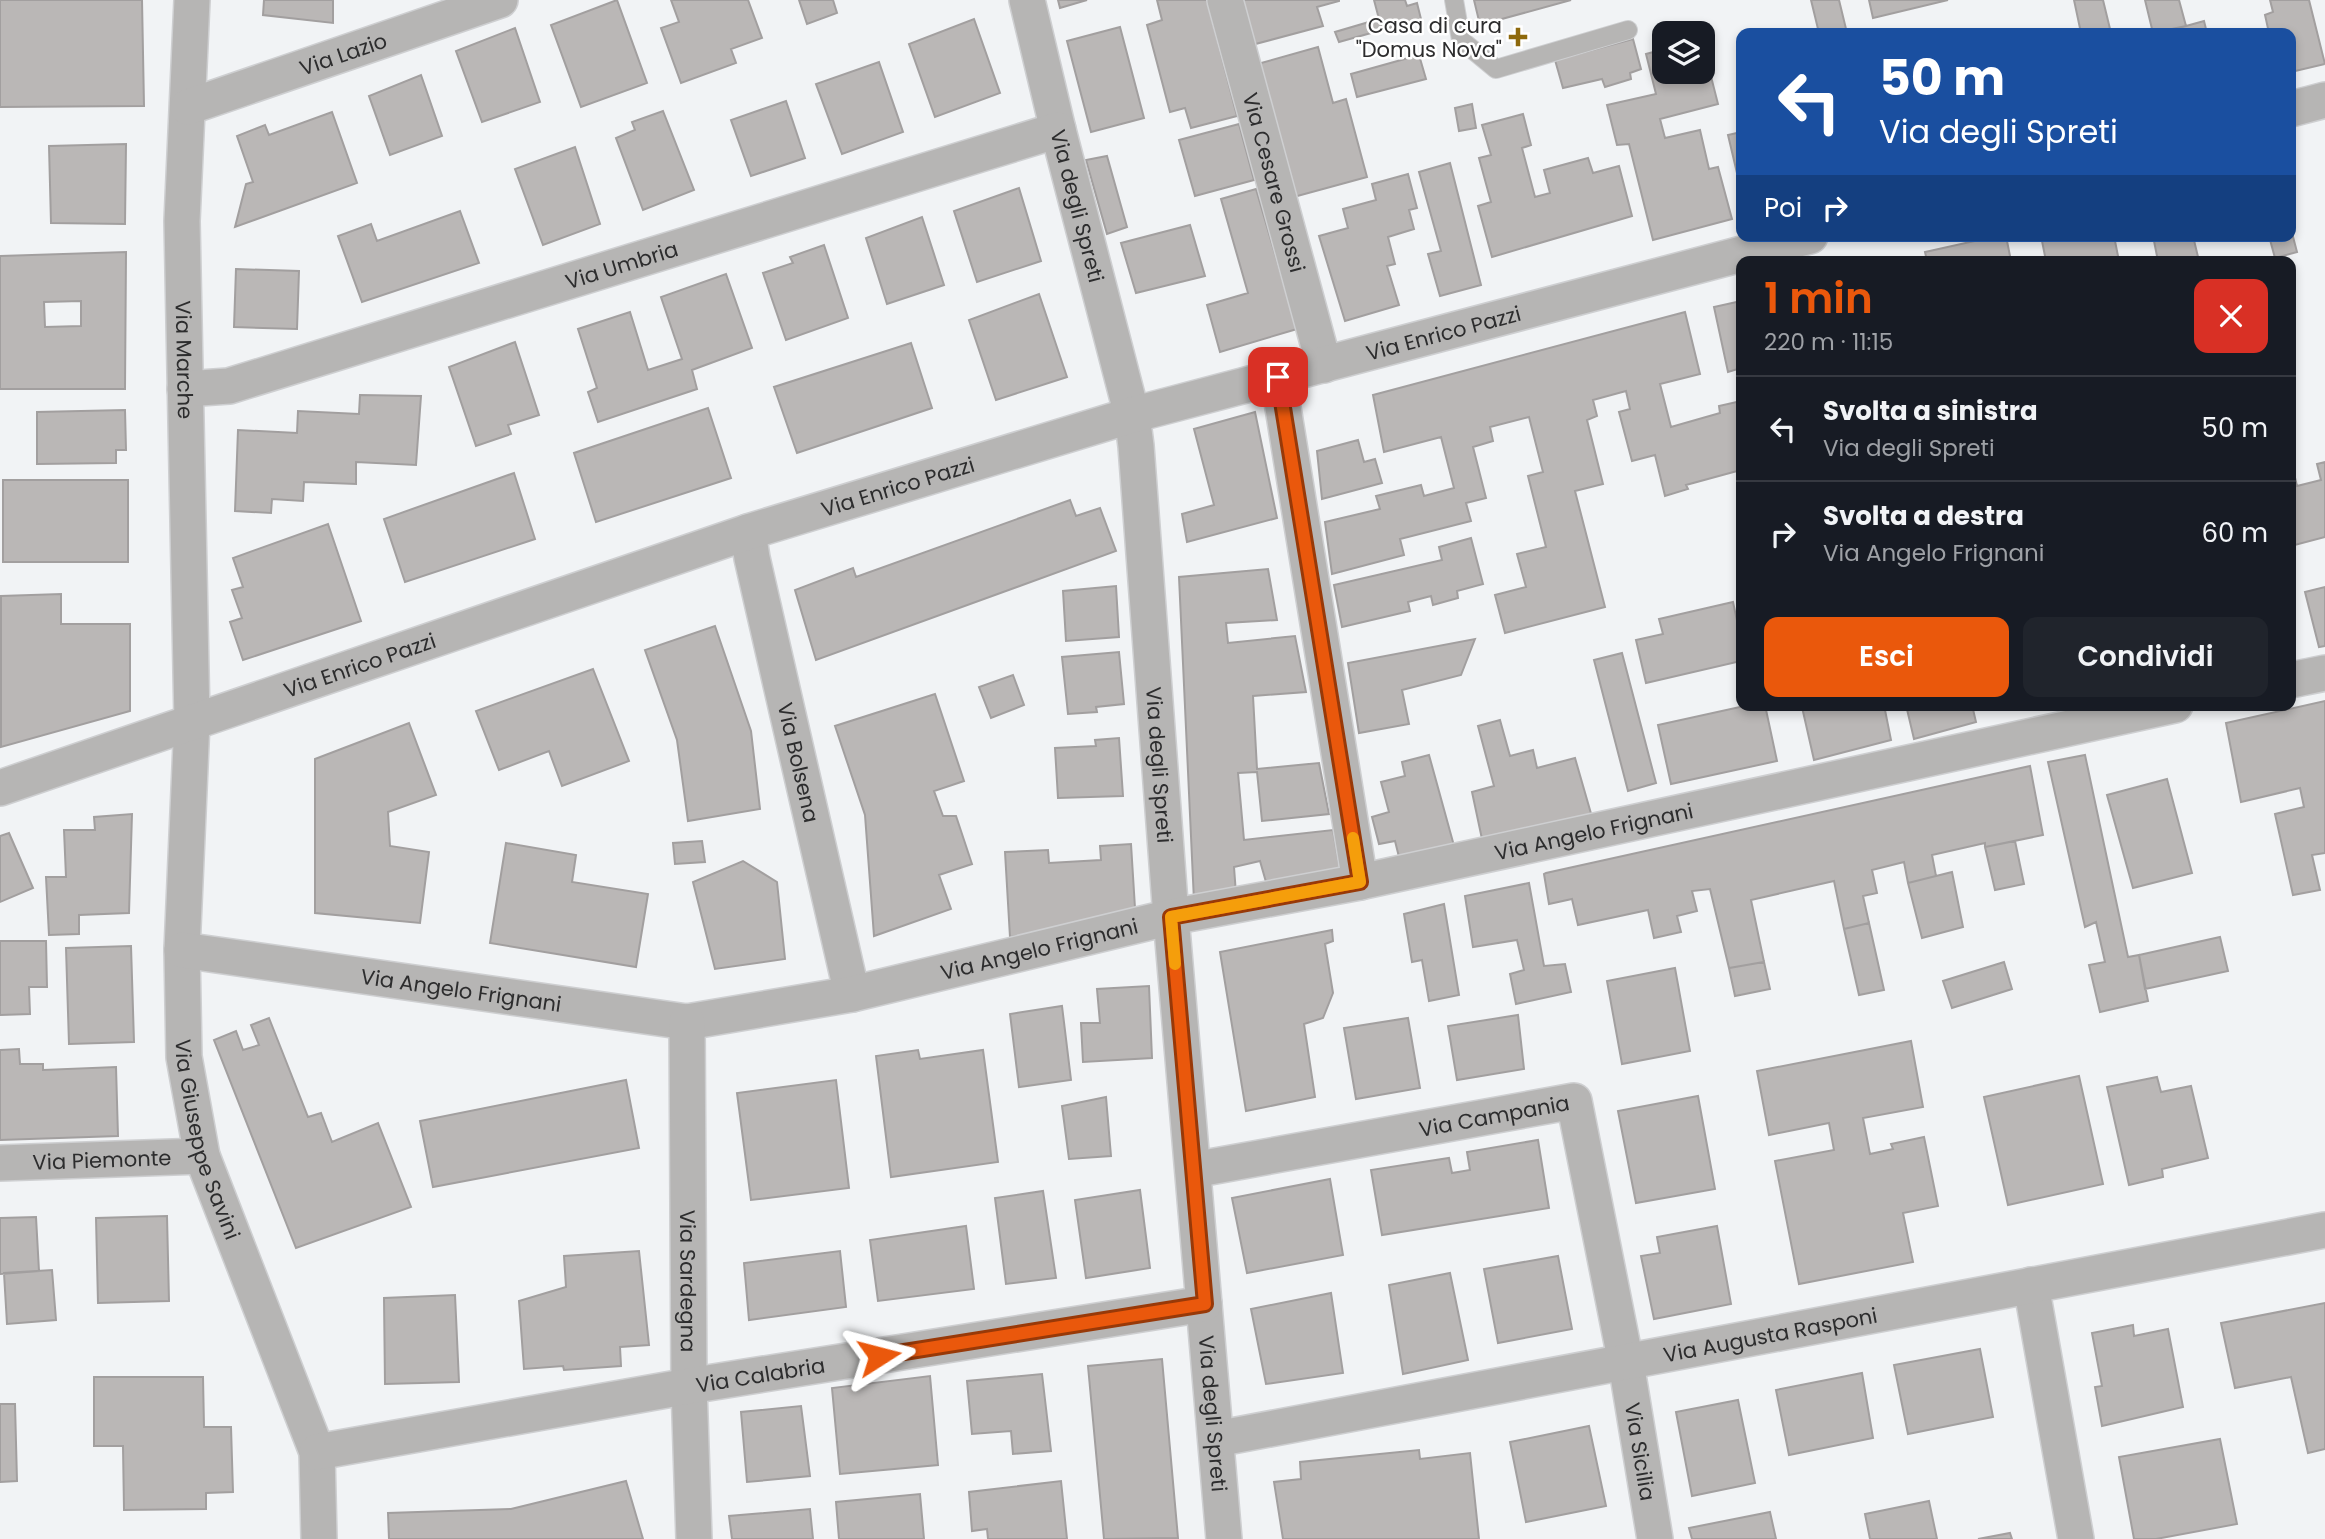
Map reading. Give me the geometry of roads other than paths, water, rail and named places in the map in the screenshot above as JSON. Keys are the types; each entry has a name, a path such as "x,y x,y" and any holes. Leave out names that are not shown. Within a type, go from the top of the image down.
{"street":[{"name":"Via Marche","path":"192,0 182,221 192,721"},
{"name":"Via Lazio","path":"188,107 500,0"},
{"name":"Via degli Spreti","path":"1027,0 1132,415 1136,446 1171,917 1224,1539"},
{"name":"Via Cesare Grossi","path":"1225,0 1324,365"},
{"path":"2296,109 2325,100"},
{"name":"Via Umbria","path":"185,389 229,386 1058,130"},
{"name":"Via Enrico Pazzi","path":"0,788 748,532 1132,415 1787,242"},
{"path":"1278,377 1360,882"},
{"name":"Via Bolsena","path":"748,532 852,994"},
{"path":"2296,679 2325,673"},
{"name":"Via Angelo Frignani","path":"182,950 687,1022 852,994 1171,917 1360,882 2147,711"},
{"name":"Via Giuseppe Savini","path":"192,721 182,950 184,1057 202,1156 317,1452 319,1539"},
{"name":"Via Sardegna","path":"687,1022 689,1386 694,1539"},
{"name":"Via Campania","path":"1193,1170 1574,1101 1626,1363"},
{"name":"Via Piemonte","path":"0,1163 202,1156"},
{"name":"Via Augusta Rasponi","path":"1216,1439 2325,1230"},
{"path":"2031,1285 2076,1539"},
{"name":"Via Calabria","path":"317,1452 689,1386 1205,1304"},
{"name":"Via Sicilia","path":"1626,1363 1655,1539"}],"lane":[{"path":"1454,0 1461,40 1496,69 1628,30"}],"place":[{"name":"Casa di cura \"Domus Nova\"","path":"1518,37"}]}
